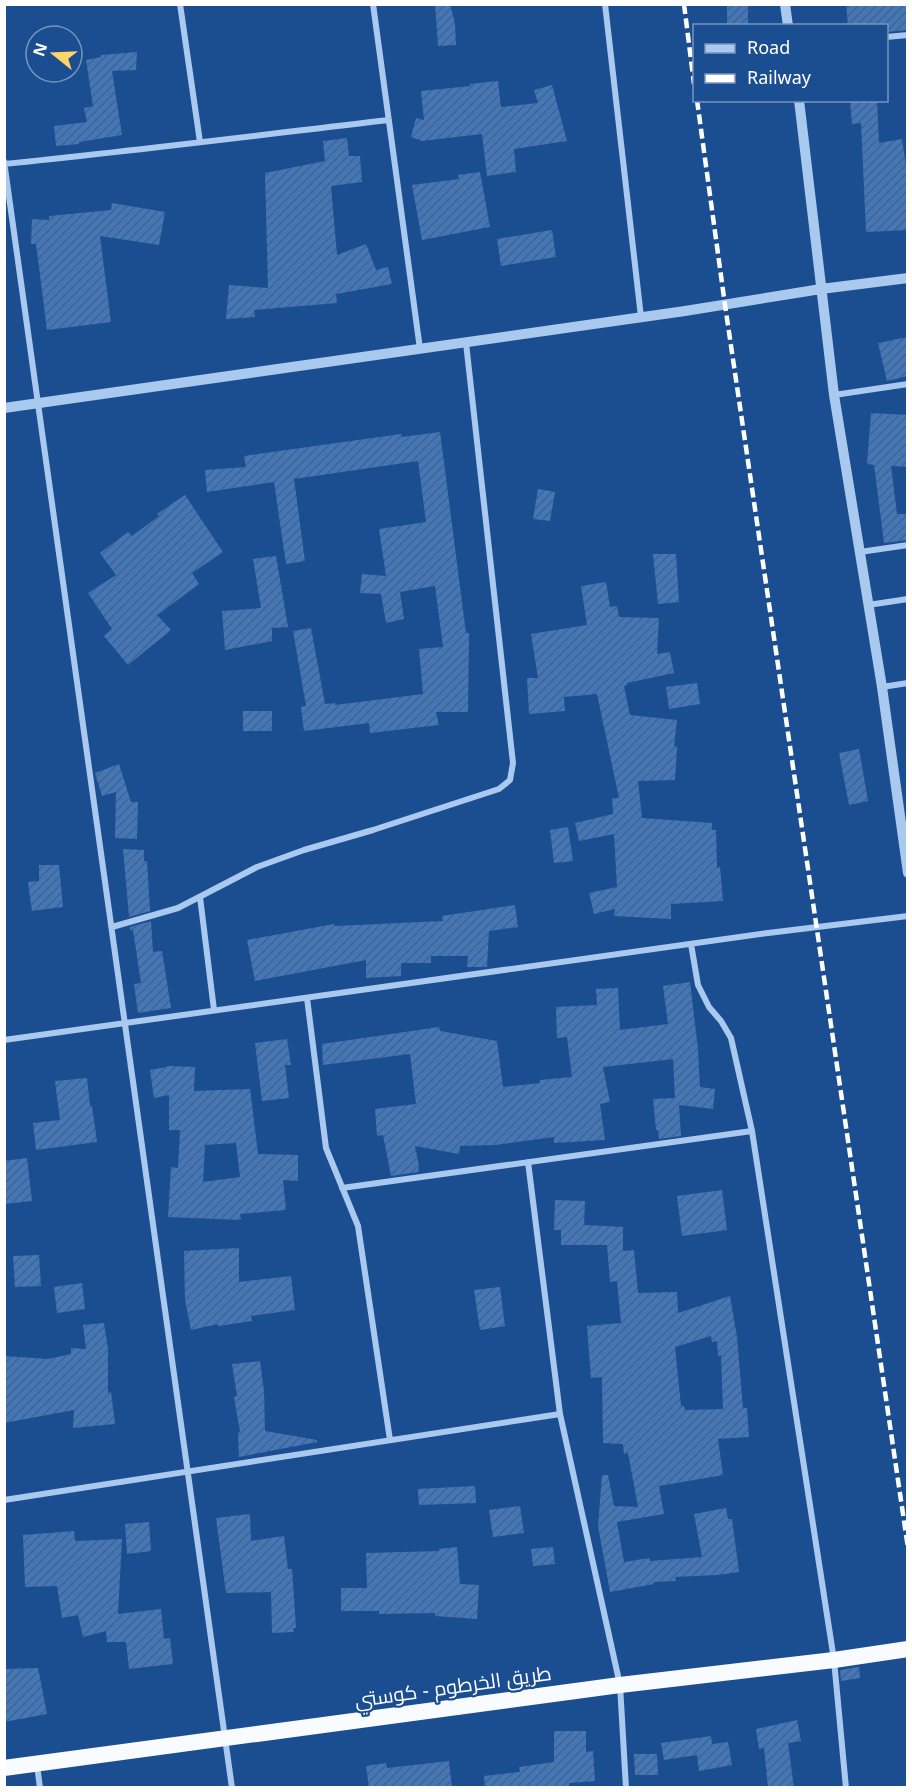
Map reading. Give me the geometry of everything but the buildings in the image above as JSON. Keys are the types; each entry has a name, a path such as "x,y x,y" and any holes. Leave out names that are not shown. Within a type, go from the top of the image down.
{"highway":[{"name":"طريق الخرطوم - كوستي","path":"4,1768 620,1685 908,1649"}],"street":[{"path":"180,4 200,142"},
{"path":"373,4 420,349"},
{"path":"605,4 641,317"},
{"path":"785,4 788,24"},
{"path":"888,38 908,35"},
{"path":"799,102 834,394 882,687 907,868"},
{"path":"232,1788 5,163 132,152 388,120"},
{"path":"4,408 908,278"},
{"path":"112,927 178,908 257,867 499,789 510,780 513,763 466,342"},
{"path":"834,394 908,384"},
{"path":"860,552 908,545"},
{"path":"868,605 908,599"},
{"path":"882,687 908,683"},
{"path":"200,897 214,1010"},
{"path":"4,1041 691,944 908,916"},
{"path":"691,944 698,985 709,1007 731,1038 752,1131 834,1660 846,1788"},
{"path":"307,998 326,1148 358,1226 390,1440"},
{"path":"342,1188 752,1131"},
{"path":"528,1162 560,1414 620,1685 626,1788"},
{"path":"4,1500 560,1414"},
{"path":"37,1765 40,1788"}],"railway":[{"path":"684,4 693,76"},
{"path":"697,102 725,305 908,1548"}]}
